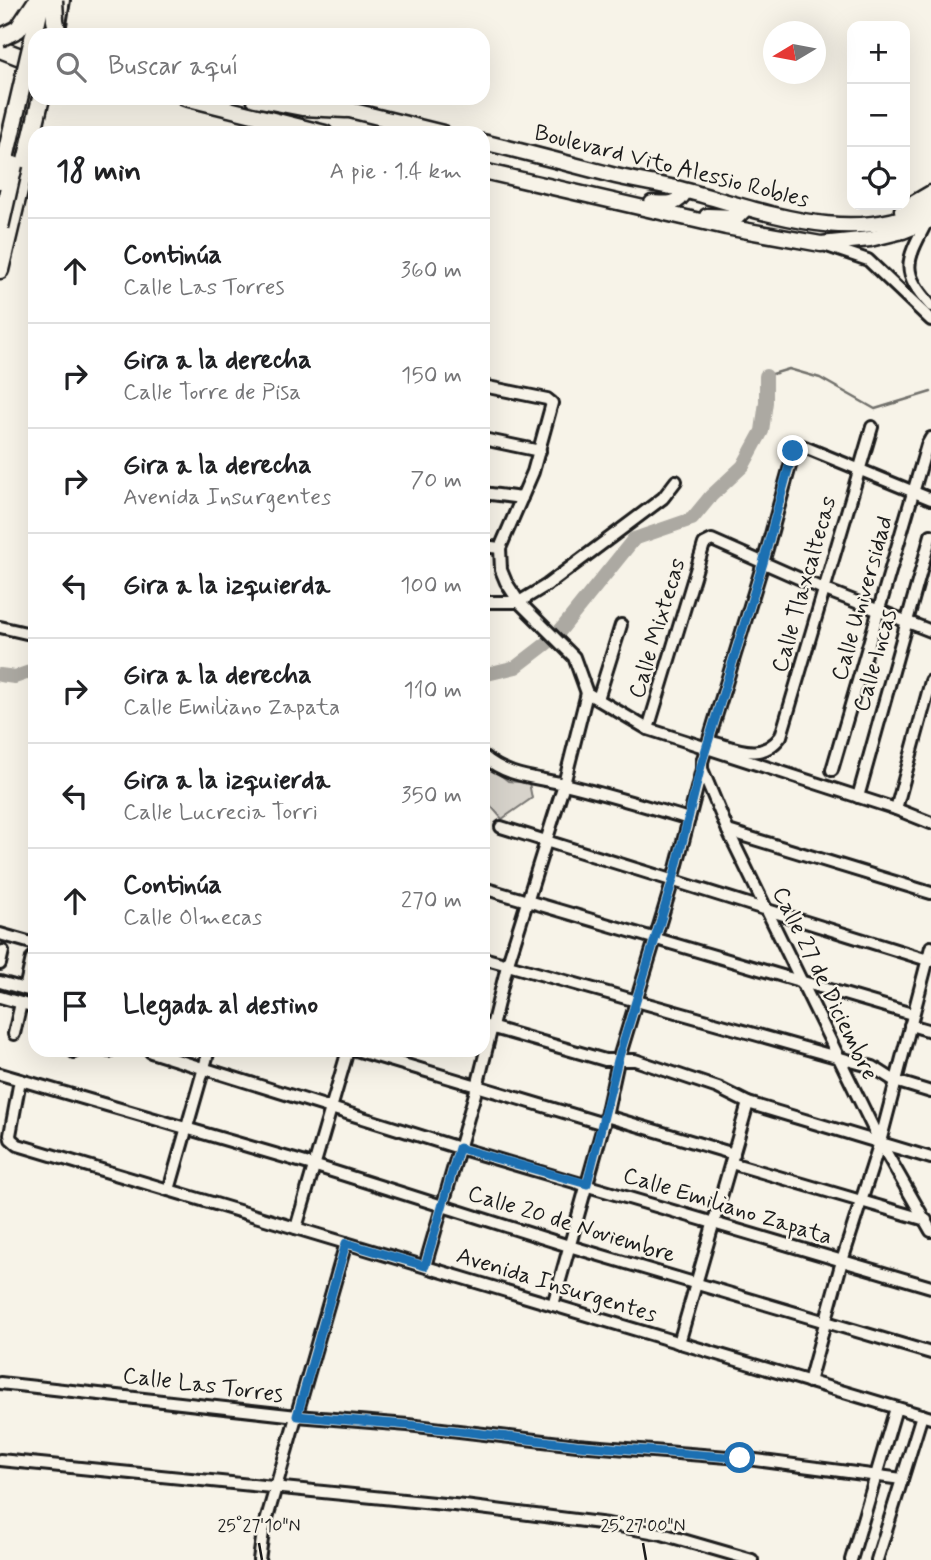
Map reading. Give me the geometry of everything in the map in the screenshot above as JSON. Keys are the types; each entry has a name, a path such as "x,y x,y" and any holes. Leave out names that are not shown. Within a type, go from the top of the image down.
{"highway":[{"path":"0,38 18,29 40,0"},
{"path":"34,28 40,0"},
{"path":"54,0 58,28"},
{"path":"47,28 54,0"},
{"path":"0,52 28,56"},
{"path":"0,180 28,54"},
{"path":"0,146 13,93 28,65"},
{"path":"13,93 24,86 28,87"},
{"path":"0,227 28,105"},
{"path":"34,126 39,105"},
{"path":"320,105 345,109"},
{"path":"0,270 28,153"}],"main road":[{"path":"0,32 28,36"},
{"path":"213,105 297,126"},
{"path":"345,109 414,126"},
{"name":"Boulevard Vito Alessio Robles","path":"490,144 746,208 826,225 872,225 910,215 931,206"},
{"name":"Boulevard Vito Alessio Robles","path":"490,173 783,239 821,244 870,239 903,232 929,221"},
{"path":"597,198 598,184 609,174"},
{"path":"612,202 668,204 679,201 685,191"},
{"path":"872,225 931,193"},
{"path":"685,216 737,217 746,208"}],"street":[{"path":"0,32 17,25 27,14 32,0"},
{"path":"59,28 64,0"},
{"path":"27,14 33,23 55,28"},
{"path":"929,221 910,255 909,268 915,288 931,306"},
{"path":"821,244 869,260 931,320"},
{"path":"915,288 931,296"},
{"path":"490,388 550,401 552,406 540,451 500,548 501,570 519,602 574,657 587,693 564,784 490,1017"},
{"name":"Calle Tlaxcaltecas","path":"708,744 752,752 768,749 781,736 872,426"},
{"name":"Calle Universidad","path":"832,770 931,438"},
{"path":"490,440 540,451"},
{"path":"553,1305 605,1120 618,1060 673,880 708,744 763,563 793,451 798,446 931,499"},
{"path":"490,602 519,602 547,584 656,503 676,481"},
{"path":"490,494 522,498"},
{"name":"Calle Incas","path":"858,797 931,535"},
{"name":"Calle Mixtecas","path":"648,729 704,544 712,540 763,563"},
{"path":"490,547 500,548"},
{"path":"763,563 931,631"},
{"path":"598,699 621,625"},
{"path":"0,627 28,633"},
{"path":"895,809 931,681"},
{"path":"587,693 648,729 708,744 931,823"},
{"path":"490,761 512,774 564,784 689,819"},
{"name":"Calle 27 de Diciembre","path":"702,769 728,831 880,1142 928,1221 931,1231"},
{"path":"501,827 929,960"},
{"path":"728,831 931,892"},
{"path":"490,890 803,981 911,1020 931,1031"},
{"path":"0,934 28,942"},
{"path":"810,1382 842,1261 880,1142 931,947"},
{"path":"0,964 3,951"},
{"path":"490,960 841,1058 873,1068 895,1081 931,1092"},
{"path":"0,982 28,989"},
{"path":"0,997 28,1005"},
{"path":"14,1034 21,1003"},
{"path":"490,1027 605,1060 635,1060 718,1088 748,1103 931,1158"},
{"name":"Calle Emiliano Zapata","path":"168,1057 459,1148 931,1287"},
{"path":"169,1189 207,1057"},
{"path":"296,1228 346,1057"},
{"path":"379,1057 477,1087 605,1120 860,1202 928,1221"},
{"path":"425,1266 477,1087 482,1057"},
{"name":"Calle 20 de Noviembre","path":"0,1074 316,1166 569,1246 931,1353"},
{"name":"Avenida Insurgentes","path":"20,1080 10,1129 11,1139 18,1145 927,1417"},
{"path":"679,1343 748,1103"},
{"path":"258,1560 263,1531 346,1243"},
{"name":"Calle Las Torres","path":"0,1383 577,1445 740,1458 902,1479"},
{"path":"851,1560 896,1408"},
{"path":"877,1560 902,1479 927,1417"},
{"path":"0,1460 464,1506 608,1524 662,1534 752,1560"}],"shaded area":[{"path":"490,767 508,781 529,783 532,798 502,819 490,805"}],"waterway":[{"path":"766,376 789,369 820,378 875,409 931,392"},
{"path":"490,673 516,667 555,637 634,539 692,519 711,496 743,466 762,431 766,376"},
{"path":"0,675 15,677 28,672"}],"route":[{"path":"740,1458 577,1445 408,1425 297,1416 346,1243 425,1266 459,1148 587,1184 618,1060 673,880 702,762 763,563 793,451"}]}
